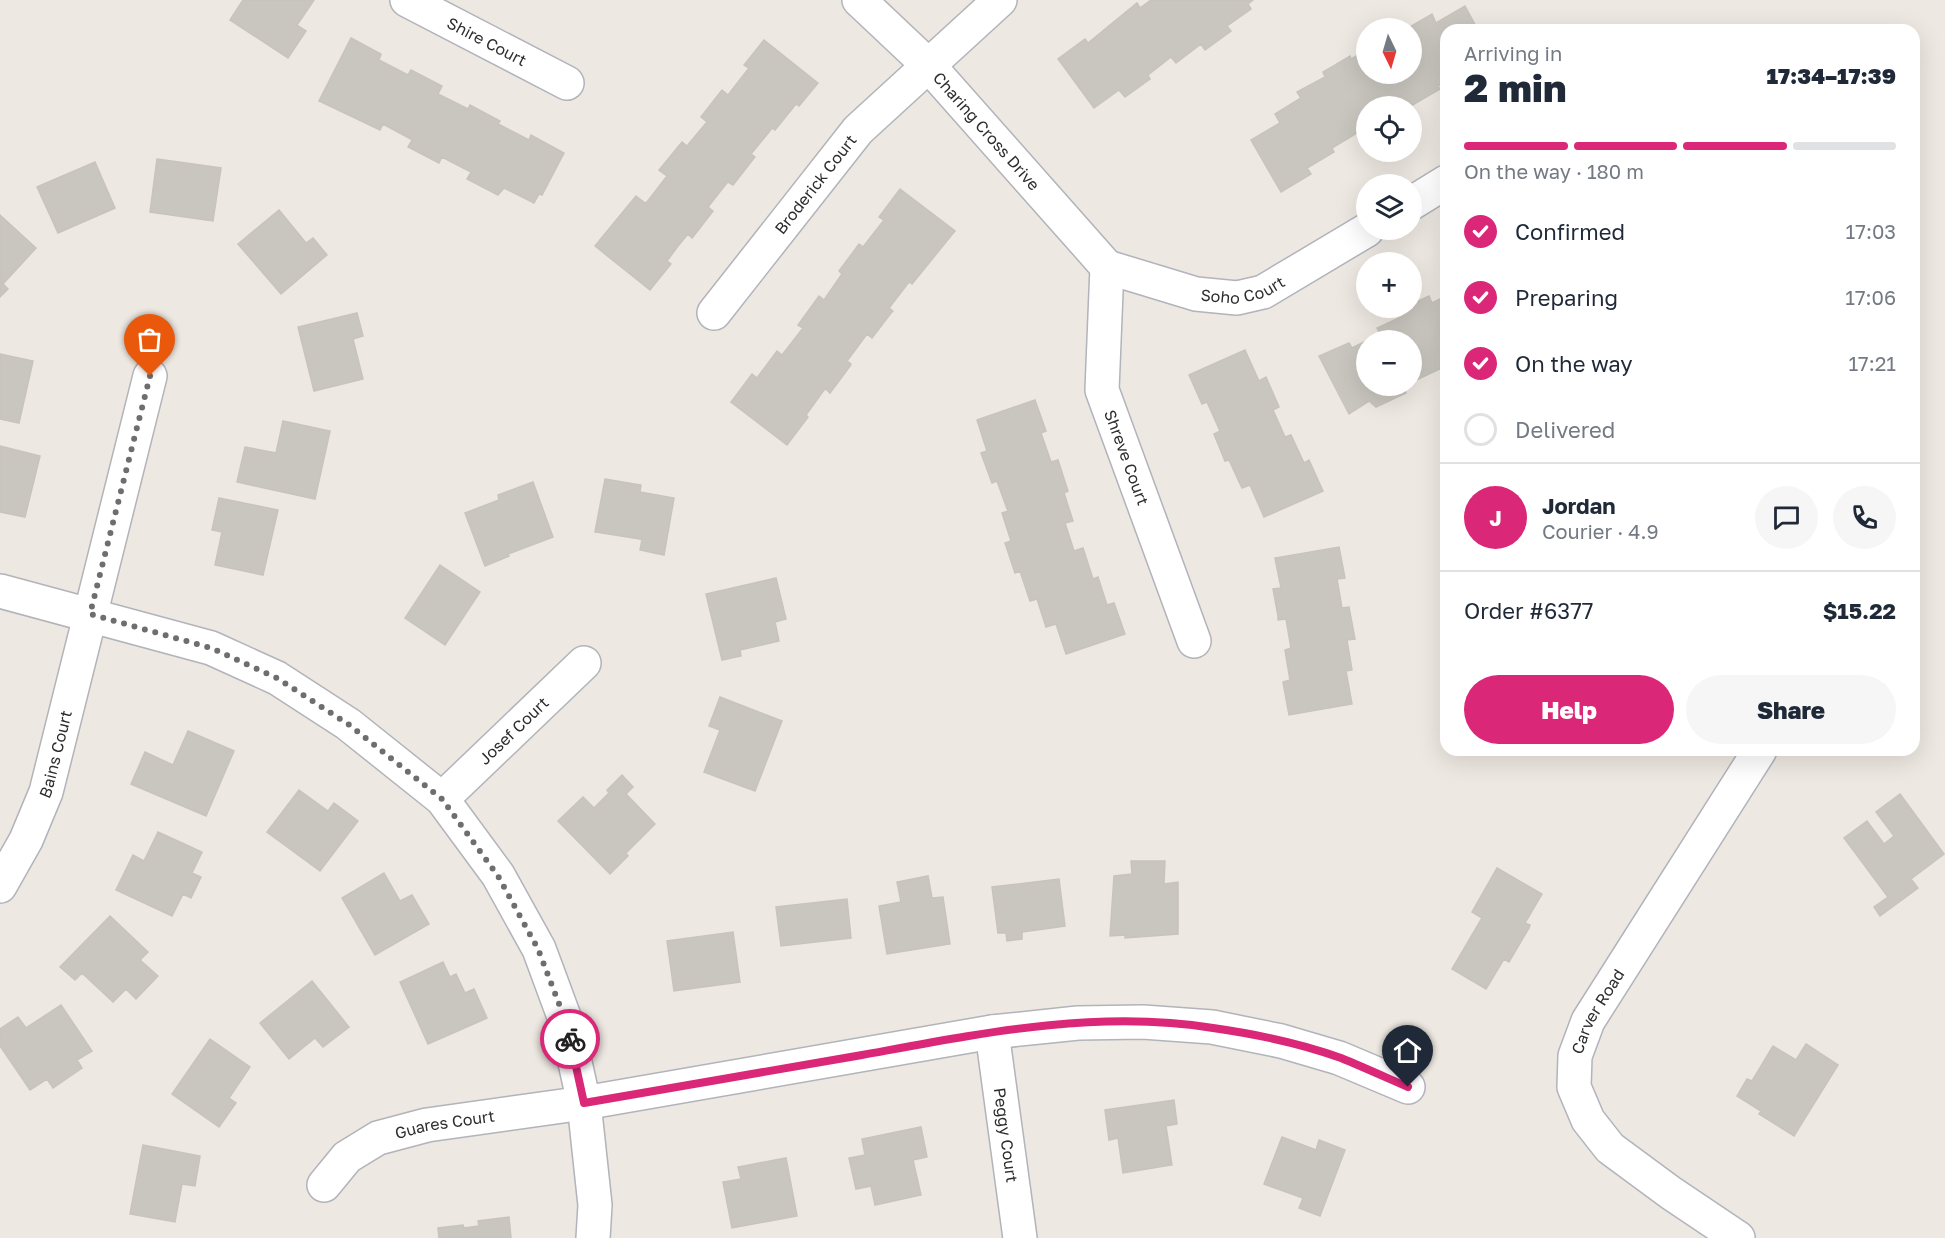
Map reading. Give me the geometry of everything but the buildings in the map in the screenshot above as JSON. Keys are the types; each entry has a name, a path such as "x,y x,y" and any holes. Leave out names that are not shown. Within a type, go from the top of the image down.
{"street":[{"name":"Shire Court","path":"407,0 567,83"},
{"name":"Charing Cross Drive","path":"859,0 929,66 1107,267"},
{"name":"Broderick Court","path":"714,314 858,130 1000,0"},
{"path":"1422,197 1440,186"},
{"name":"Soho Court","path":"1107,267 1196,294 1237,297 1263,292 1356,237"},
{"name":"Shreve Court","path":"1107,267 1102,390 1194,641"},
{"name":"Bains Court","path":"0,886 26,840 46,792 150,376"},
{"path":"0,591 211,648 277,678 348,724 442,799 498,876 538,949 566,1022 584,1103 595,1205 593,1238"},
{"name":"Josef Court","path":"442,799 584,663"},
{"name":"Carver Road","path":"1738,1238 1610,1148 1588,1120 1574,1087 1575,1056 1588,1021 1756,756"},
{"path":"584,1103 992,1032 1089,1023 1143,1022 1212,1027 1281,1041 1339,1058 1408,1087"},
{"name":"Peggy Court","path":"992,1032 1020,1238"},
{"name":"Guares Court","path":"324,1185 347,1157 378,1138 427,1125 584,1103"}],"way so far":[{"path":"150,376 90,614 211,648 277,678 348,724 442,799 498,876 538,949 566,1022 570,1039"}],"route":[{"path":"570,1039 584,1103 992,1032 1078,1023 1121,1022 1212,1027 1281,1041 1339,1058 1408,1087"}]}
